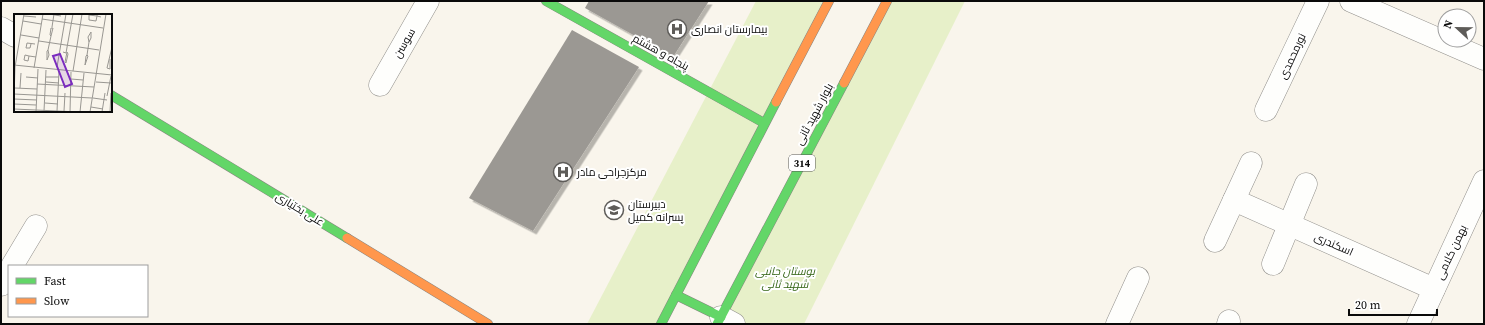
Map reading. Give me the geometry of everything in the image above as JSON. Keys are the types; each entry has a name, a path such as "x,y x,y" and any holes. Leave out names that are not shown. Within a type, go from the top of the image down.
{"main road":[{"name":"پنجاه و هشتم","path":"546,1 764,123"},
{"path":"661,324 764,123 829,1"},
{"name":"بلوار شهید ثانی","path":"724,322 887,1"},
{"name":"علی بختیاری","path":"112,96 488,324"},
{"path":"676,295 724,322"}],"street":[{"name":"سوسن","path":"380,85 428,1"},
{"name":"نورمحمدی","path":"1266,110 1318,1"},
{"path":"1351,1 1484,59"},
{"path":"1,28 14,35"},
{"path":"1215,241 1251,164"},
{"name":"بهمن کلامی","path":"1418,324 1484,181"},
{"path":"1272,264 1288,223 1306,184"},
{"name":"اسکندری","path":"1234,200 1434,289"},
{"path":"13,265 36,226"},
{"path":"1,285 8,273"},
{"path":"1116,324 1138,278"}],"green space":[{"path":"756,1 829,1 661,324 587,324"},
{"name":"بوستان جانبی شهید ثانی","path":"887,1 965,1 804,324 717,324"}],"building":[{"path":"589,1 709,1 673,57 585,8"},
{"path":"572,30 639,67 533,231 469,198"}],"traffic: fast":[{"path":"546,1 764,123"},
{"path":"717,324 844,83"},
{"path":"112,96 347,238"},
{"path":"661,324 776,102"},
{"path":"676,295 721,317"}],"traffic: slow":[{"path":"776,102 829,1"},
{"path":"844,83 887,1"},
{"path":"347,238 488,324"}],"place":[{"name":"بیمارستان انصاری","path":"677,29"},
{"name":"مرکزجراحی مادر","path":"563,172"},
{"name":"دبیرستان پسرانه کمیل","path":"614,210"}]}
